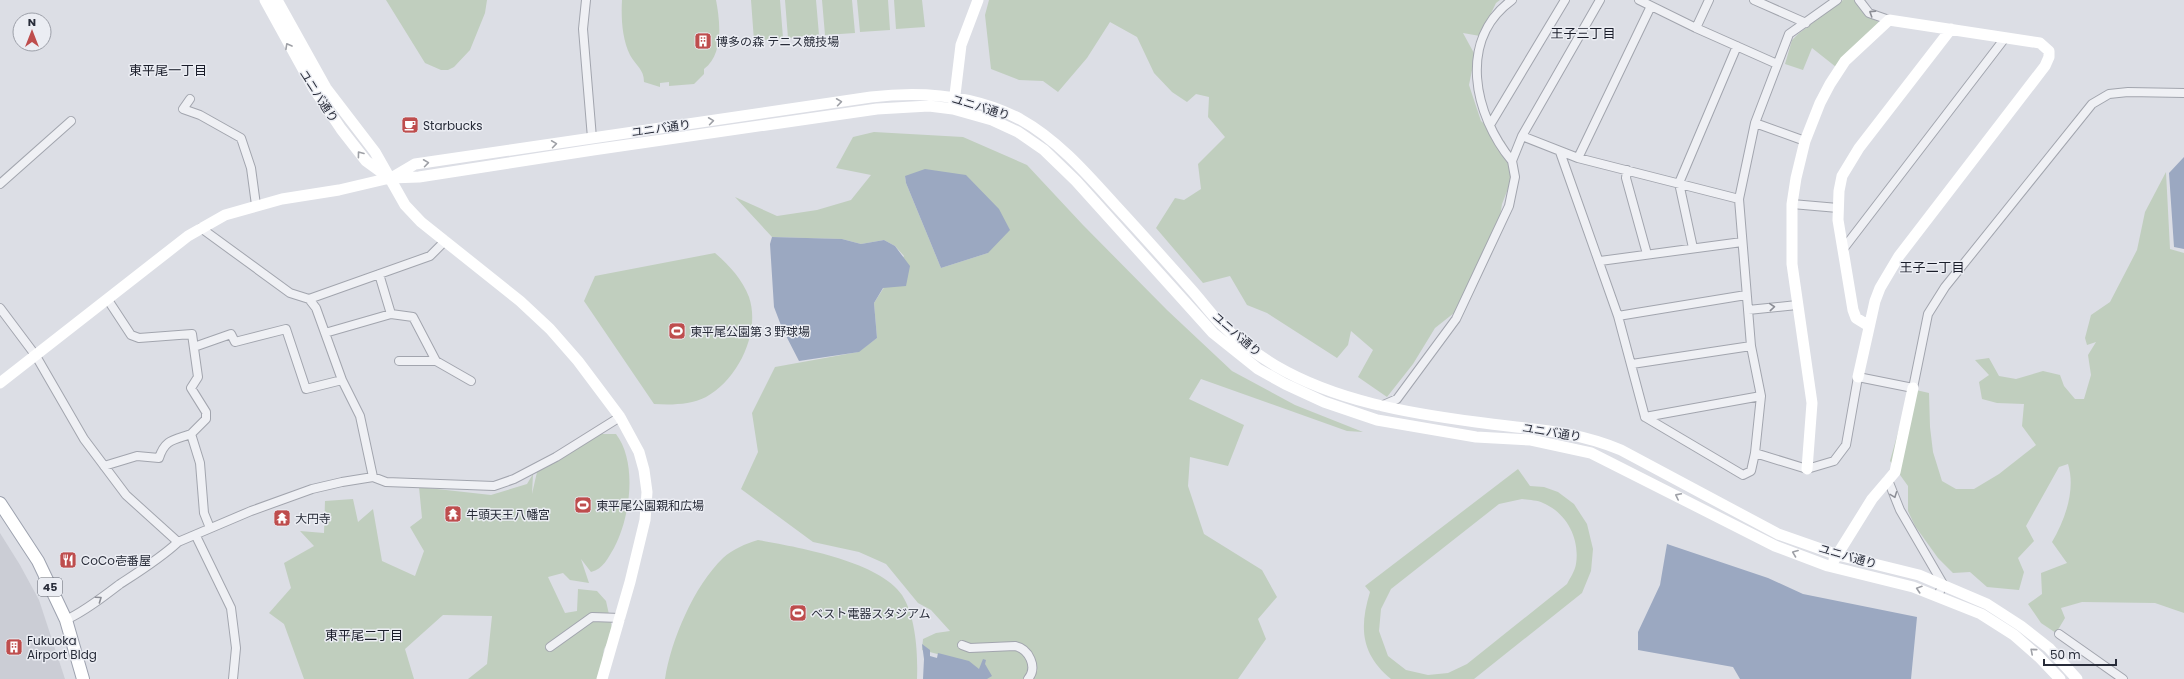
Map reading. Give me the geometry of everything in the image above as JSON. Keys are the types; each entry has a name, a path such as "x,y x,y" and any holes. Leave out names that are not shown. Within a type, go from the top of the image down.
{"main road":[{"name":"45","path":"0,502 38,561 66,620 83,679"}],"street":[{"name":"ユニバ通り","path":"264,0 314,89 341,129 366,162 390,178 419,177 877,109 929,106 953,109 992,120 1018,132 1044,150 1076,181 1213,333 1258,369 1285,384 1324,402 1377,420 1476,437 1531,440 1591,453 1775,546 1828,566 1913,587 1981,614 2014,635 2039,657 2060,679"},
{"name":"ユニバ通り","path":"277,0 326,88 375,152 390,178"},
{"path":"586,0 582,30 592,138"},
{"path":"953,109 961,45 978,0"},
{"path":"1377,420 1381,406 1397,398 1456,319 1509,206 1515,177 1512,160 1493,133 1480,96 1477,52 1486,26 1512,0"},
{"path":"1490,125 1565,0"},
{"path":"1512,160 1522,136 1600,0"},
{"path":"1639,0 1696,28 1777,64"},
{"path":"1696,28 1709,0"},
{"path":"1754,0 1806,23"},
{"path":"1560,152 1600,261 1618,316 1645,417 1743,475 1751,471 1755,453 1760,396 1751,346 1739,200 1755,123 1789,34 1838,0"},
{"path":"1755,453 1806,469 1834,461 1846,445 1869,326 1880,288 1899,256 2045,66 2049,58 2049,51 2045,46 2035,42 1889,20 1869,13 1859,0"},
{"path":"1578,158 1651,6"},
{"path":"1806,469 1812,403 1792,264 1792,204 1796,178 1805,141 1820,103 1845,61 1889,20"},
{"path":"1869,326 1856,318 1853,310 1838,208 1842,176 1850,161 1951,29"},
{"path":"1844,248 2005,38"},
{"path":"1693,248 1679,183 1737,46"},
{"path":"1828,566 1838,555 1872,499 1895,472 1928,314 1945,287 2092,104 2109,94 2128,92 2184,93"},
{"name":"ユニバ通り","path":"390,178 415,164 892,95 954,97 997,109 1014,117 1049,138 1086,172 1218,321 1276,366 1313,384 1381,406 1477,422 1544,429 1594,439 1621,450 1778,534 1838,555 1919,575 1987,604 2021,626 2049,648 2077,679"},
{"path":"190,99 183,110 200,115 241,138 251,168 256,205"},
{"path":"0,184 71,121"},
{"path":"1755,123 1805,141"},
{"path":"1522,136 1578,158 1679,183 1739,200"},
{"path":"1627,170 1626,178 1647,254"},
{"path":"0,383 108,300 141,272 201,228 225,215 256,205 339,190 390,178 405,205 421,222 520,301 550,329 578,362 620,417 639,452 644,470 647,504 642,538 602,679"},
{"path":"1792,204 1838,208"},
{"path":"201,228 290,293 309,299 316,308 342,380 360,416 373,477"},
{"path":"309,299 430,256 445,241"},
{"path":"1600,261 1742,242"},
{"path":"379,274 391,314"},
{"path":"1618,316 1746,295"},
{"path":"104,466 137,456 159,458 163,446 167,442 191,434 206,419 206,412 191,388 198,377 192,334 139,338 131,335 108,300"},
{"path":"1748,310 1797,305"},
{"path":"0,308 36,356 84,439 126,495 178,542"},
{"path":"325,333 391,314 413,317 436,361"},
{"path":"194,348 231,334 235,342 286,329 306,389 342,380"},
{"path":"1632,364 1751,346"},
{"path":"399,361 436,361 471,381"},
{"path":"1858,377 1913,388"},
{"path":"1645,417 1760,396"},
{"path":"66,620 76,615 111,591 168,551 178,542 196,536 210,528 312,490 342,482 373,477 386,482 494,486 514,480 556,457 620,417"},
{"path":"191,434 200,463 204,514 210,528"},
{"path":"1888,480 1900,510 1942,584 1938,596"},
{"path":"196,536 231,608 236,648 233,679"},
{"path":"550,647 592,617 620,618"},
{"path":"2059,634 2123,679"},
{"path":"962,645 970,648 1022,647 1032,662 1033,669 1028,679"}],"shaded area":[{"path":"0,533 39,600 65,679 0,679"}],"green space":[{"path":"386,0 487,0 485,13 470,50 454,67 448,70 441,70 425,63"},
{"name":"博多の森 テニス競技場","path":"622,0 716,0 719,18 718,46 715,55 704,69 704,74 694,84 669,86 669,82 660,83 660,87 644,82 643,74 632,59 625,42 622,21"},
{"path":"751,0 780,0 783,38 754,41"},
{"path":"785,0 816,0 819,35 788,38"},
{"path":"822,0 852,0 855,33 825,35"},
{"path":"857,0 888,0 890,30 860,32"},
{"path":"894,0 922,0 925,27 896,29"},
{"path":"989,0 1500,0 1496,3 1480,36 1463,33 1475,55 1469,85 1481,121 1505,142 1511,181 1502,204 1499,223 1454,313 1435,328 1413,364 1387,397 1358,377 1373,350 1351,331 1348,345 1337,358 1267,313 1247,305 1230,276 1203,283 1156,228 1175,198 1184,200 1201,189 1198,164 1225,137 1208,117 1209,97 1196,94 1187,102 1172,92 1154,73 1137,37 1110,22 1087,58 1058,92 1043,81 1019,80 991,69 985,15"},
{"path":"1843,0 1855,0 1866,16 1879,22 1836,67 1812,48 1803,70 1785,64 1792,40"},
{"path":"874,132 963,137 1027,165 1083,225 1167,310 1232,371 1295,405 1363,432 1347,431 1201,379 1189,399 1244,425 1228,466 1190,457 1188,486 1204,534 1262,570 1277,597 1258,619 1266,639 1238,679 983,679 964,661 922,650 923,639 936,633 950,631 931,610 918,603 886,564 859,552 813,542 741,489 758,452 752,413 775,367 858,352 877,338 874,303 904,256 895,246 884,240 861,244 842,239 772,237 735,197 777,216 817,210 851,200 871,175 836,168 853,137","holes":["905,176 988,253 941,268 906,183"]},
{"path":"2166,172 2170,249 2184,253 2184,613 2155,603 2082,602 2061,608 2065,618 2056,633 2041,623 2028,604 2042,594 2041,573 2067,563 2052,542 2065,515 2068,504 2071,484 2068,464 2059,467 2026,526 2034,541 2018,558 2024,572 2019,590 1987,587 1970,572 1953,573 1938,558 1915,526 1908,511 1908,486 1890,461 1902,418 1916,390 1929,393 1930,427 1933,452 1942,481 1956,489 1974,489 1999,474 2036,445 2022,426 2024,404 1997,403 1982,399 1979,382 1989,375 1975,360 1989,358 1999,376 2016,379 2043,371 2060,375 2064,386 2075,399 2084,399 2091,375 2088,355 2096,342 2087,345 2085,338 2091,315 2110,302 2137,250 2145,212"},
{"name":"東平尾公園第３野球場","path":"715,253 735,273 743,284 749,297 752,311 752,325 744,354 728,379 718,389 706,397 687,403 654,404 584,301 595,276"},
{"path":"600,434 616,434 623,446 627,460 629,491 620,536 602,566 595,571 591,572 581,559 589,583 570,580 563,573 548,577 565,613 577,611 578,589 597,591 606,601 612,628 610,638 604,649 599,679 468,679 487,664 492,616 443,615 405,649 414,679 304,679 284,624 269,613 291,588 284,563 314,546 300,531 324,533 325,501 353,499 358,522 373,509 382,561 415,576 424,551 410,527 422,518 419,487 491,495 527,484 533,474 532,494 537,472"},
{"path":"1518,469 1530,486 1544,487 1558,492 1574,504 1587,524 1593,549 1591,571 1582,593 1474,679 1391,679 1381,670 1374,660 1368,650 1365,640 1364,617 1370,592 1365,586","holes":["1522,499 1541,502 1551,507 1559,513 1570,528 1574,536 1577,555 1575,569 1567,584 1467,664 1448,673 1428,675 1406,670 1388,656 1379,631 1381,609 1391,589 1499,504"]},
{"name":"ベスト電器スタジアム","path":"758,540 836,557 875,573 891,583 902,595 907,604 913,625 917,658 917,679 665,679 678,631 693,598 703,583 723,558 739,547"}],"water":[{"path":"2184,157 2184,249 2174,247 2169,173"},
{"path":"925,169 966,175 999,209 1010,230 988,253 941,268 906,183 905,176"},
{"path":"772,237 842,239 861,244 884,240 895,246 910,266 906,286 883,288 874,303 877,338 859,352 799,361 782,328 774,307 770,244"},
{"path":"1667,544 1768,578 1803,594 1917,617 1911,679 1740,679 1733,667 1638,650 1638,632 1660,585"},
{"path":"922,644 930,650 930,656 937,658 938,653 969,661 979,669 983,659 986,660 985,664 992,676 987,679 923,679 924,659"}],"place":[{"name":"博多の森 テニス競技場","path":"703,41"},
{"name":"Starbucks","path":"410,125"},
{"name":"東平尾公園第３野球場","path":"677,331"},
{"name":"東平尾公園親和広場","path":"583,505"},
{"name":"牛頭天王八幡宮","path":"453,514"},
{"name":"大円寺","path":"282,518"},
{"name":"CoCo壱番屋","path":"68,560"},
{"name":"ベスト電器スタジアム","path":"798,613"},
{"name":"Fukuoka Airport Bldg","path":"14,647"}],"district":[{"name":"王子三丁目","path":"1583,33"},
{"name":"東平尾一丁目","path":"168,70"},
{"name":"王子二丁目","path":"1932,267"},
{"name":"東平尾二丁目","path":"364,635"}]}
